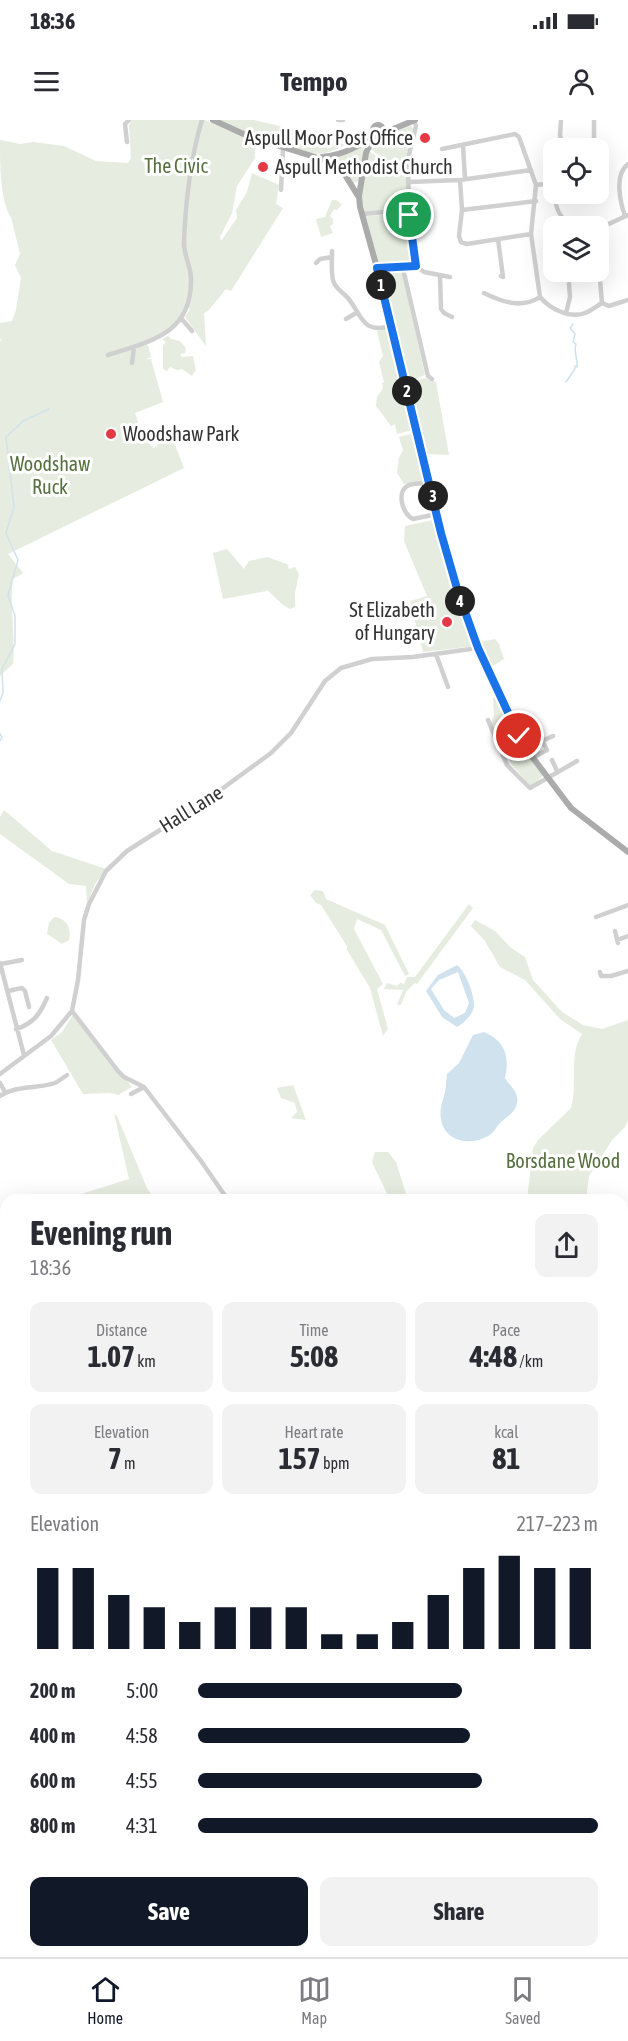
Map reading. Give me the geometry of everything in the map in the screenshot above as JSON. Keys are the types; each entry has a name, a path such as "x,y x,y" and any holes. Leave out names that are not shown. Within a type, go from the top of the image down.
{"main road":[{"path":"213,120 241,134 318,157 338,166"},
{"path":"377,127 395,130 415,120"},
{"path":"318,157 337,154 356,146 367,139 377,127"},
{"path":"377,127 366,153 361,178 359,196 362,214 458,592 478,648 522,742 532,758 571,808 628,852"},
{"path":"356,146 363,147 366,153"},
{"path":"337,154 335,159 338,166 359,196"},
{"path":"350,182 355,183 361,178"}],"street":[{"path":"127,142 125,124 129,120"},
{"path":"108,355 168,333 188,308 191,275 184,245 195,147 202,120"},
{"path":"338,120 343,120"},
{"path":"415,120 416,126 408,159 409,210 416,266 422,272 450,277"},
{"path":"561,120 561,138"},
{"path":"594,120 594,138"},
{"path":"442,149 517,135 536,185 531,234 540,297 547,305 575,315 586,313 602,303"},
{"path":"462,145 462,210 459,236 461,242 467,244 531,234"},
{"path":"281,190 283,148"},
{"path":"609,224 626,216 620,199 621,172 628,164"},
{"path":"409,182 462,179 531,170"},
{"path":"282,172 299,172"},
{"path":"536,185 543,184"},
{"path":"620,199 628,199"},
{"path":"462,210 536,201"},
{"path":"362,214 409,210"},
{"path":"498,239 503,277 501,276"},
{"path":"315,264 332,254 333,281 338,290 350,300 356,313 372,328 391,326"},
{"path":"377,268 416,266"},
{"path":"404,267 428,376 432,378"},
{"path":"440,276 441,309 452,317"},
{"path":"600,282 602,303"},
{"path":"566,313 570,297 569,284"},
{"path":"484,293 507,303 528,303 540,297"},
{"path":"602,303 609,306 628,300"},
{"path":"344,320 356,313"},
{"path":"181,318 192,331"},
{"path":"132,363 134,346"},
{"path":"430,482 409,485 401,495 405,512 413,519 437,514"},
{"name":"Hall Lane","path":"0,1074 58,1030 72,1011 78,980 84,920 100,880 115,862 137,843 204,802 271,753 291,733 325,681 341,668 372,659 478,648"},
{"path":"436,654 448,687"},
{"path":"488,720 507,765 530,788 547,776 577,761"},
{"path":"532,758 547,750 534,727"},
{"path":"522,742 538,733"},
{"path":"542,741 553,736"},
{"path":"552,760 557,771"},
{"path":"596,917 628,905"},
{"path":"615,931 618,941 628,936"},
{"path":"22,960 1,964 24,1055"},
{"path":"599,975 611,976 628,971"},
{"path":"8,991 22,988 29,1007"},
{"path":"16,1029 34,1020 42,1010 47,998"},
{"path":"72,1011 118,1071 124,1077 143,1086 224,1194"},
{"path":"0,1096 5,1092 27,1086 56,1083 65,1079"},
{"path":"0,1083 5,1092"},
{"path":"131,1094 143,1086"}],"green space":[{"path":"132,120 205,120 255,142 255,158 237,186 232,213 220,237 221,241 237,218 236,210 247,192 252,173 279,185 276,204 283,208 231,291 226,289 204,313 206,346 185,317 190,309 186,306 187,308 168,333 134,347 135,350 148,345 151,357 146,359 151,359 163,402 135,413 144,439 154,448 158,445 156,440 161,439 165,442 173,440 184,468 8,554 23,573 13,579 13,664 0,676 0,342 3,337 0,340 0,323 12,321 21,278 15,265 20,254 3,192 0,140 20,144 33,142 64,146 96,161 128,163 131,158 129,125"},
{"path":"219,120 254,120 343,141 302,139 293,142 276,138 275,143 247,134"},
{"path":"410,125 413,128 406,158 407,174 370,149 378,140"},
{"path":"302,140 346,144 320,154 280,144 294,145"},
{"path":"361,146 366,151 359,181 353,183 336,163 335,158"},
{"path":"369,151 407,177 406,209 363,212 361,197"},
{"path":"332,200 342,204 337,210 334,209 330,216 333,219 333,224 330,226 333,233 321,237 316,219 325,217"},
{"path":"406,214 412,264 410,266 379,266 363,216"},
{"path":"380,270 402,270 425,375 410,381"},
{"path":"389,329 413,430 397,434 395,424 391,426 376,406 377,397 384,382 379,362 383,356 377,331"},
{"path":"168,336 180,341 186,348 185,353 180,354 182,357 193,356 196,370 192,376 182,369 177,370 170,367 167,371 163,369 163,345 166,342 162,339"},
{"path":"425,378 436,382 449,455 427,454 411,382"},
{"path":"413,433 425,481 404,484 397,473 399,458 403,450 399,437"},
{"path":"433,520 453,591 475,646 423,652 410,601 427,596 404,541 405,526"},
{"path":"227,549 244,569 249,561 267,557 287,564 289,569 295,567 299,574 295,607 290,609 283,605 265,588 267,591 223,599 213,553"},
{"path":"495,639 504,659 491,667 481,642"},
{"path":"497,696 544,775 534,784 530,785 511,764 491,722 494,716 493,698"},
{"path":"4,810 52,851 106,869 95,884 87,904 86,886 69,884 0,834 0,817"},
{"path":"315,890 323,891 326,899 385,925 409,974 405,976 381,930 357,919 354,929 383,984 377,989 388,1029 383,1036 370,988 321,905 316,903 310,895"},
{"path":"469,904 473,908 417,984 415,983 406,992 401,1005 397,1005 403,990 384,989 387,983 397,986 400,983 404,984 407,977 415,977"},
{"path":"54,917 62,919 69,928 69,940 62,944 47,934 49,923"},
{"name":"Borsdane Wood","path":"475,920 495,931 510,947 525,957 533,980 562,1012 583,1025 602,1029 628,1020 628,1120 589,1176 587,1194 528,1194 533,1148 538,1140 571,1108 575,1051 582,1034 560,1019 525,980 500,967 485,941 471,926"},
{"path":"73,1015 132,1087 118,1095 83,1094 51,1040 62,1032"},
{"path":"293,1085 306,1120 291,1118 297,1112 295,1103 281,1098 277,1088"},
{"path":"114,1113 151,1194 81,1194 129,1179"},
{"path":"375,1152 388,1152 396,1162 406,1194 387,1194 372,1162"}],"water":[{"path":"457,965 471,989 474,1008 468,1018 457,1027 442,1017 426,991 438,975","holes":["458,972 469,1003 465,1013 454,1018 444,1010 431,989 439,980"]},
{"path":"484,1032 497,1040 504,1050 507,1063 505,1078 514,1089 517,1102 513,1112 488,1136 473,1141 459,1140 447,1132 441,1119 447,1074 459,1063 473,1035"}],"waterway":[{"path":"566,382 575,366 577,367 576,344 573,342 575,334 570,328 573,324"},
{"path":"0,701 3,693 2,669 15,644 15,616 8,595 18,560 6,533 14,507 6,437 23,421 49,409"},
{"path":"0,734 2,737 0,741"}],"place":[{"name":"Aspull Moor Post Office","path":"425,138"},
{"name":"Aspull Methodist Church","path":"263,167"},
{"name":"Woodshaw Park","path":"111,434"},
{"name":"St Elizabeth of Hungary","path":"447,622"}],"route":[{"path":"409,215 416,266 377,268 441,533 458,592 478,648 519,736"}],"park label":[{"name":"The Civic","path":"176,166"},
{"name":"Woodshaw Ruck","path":"50,476"}]}
